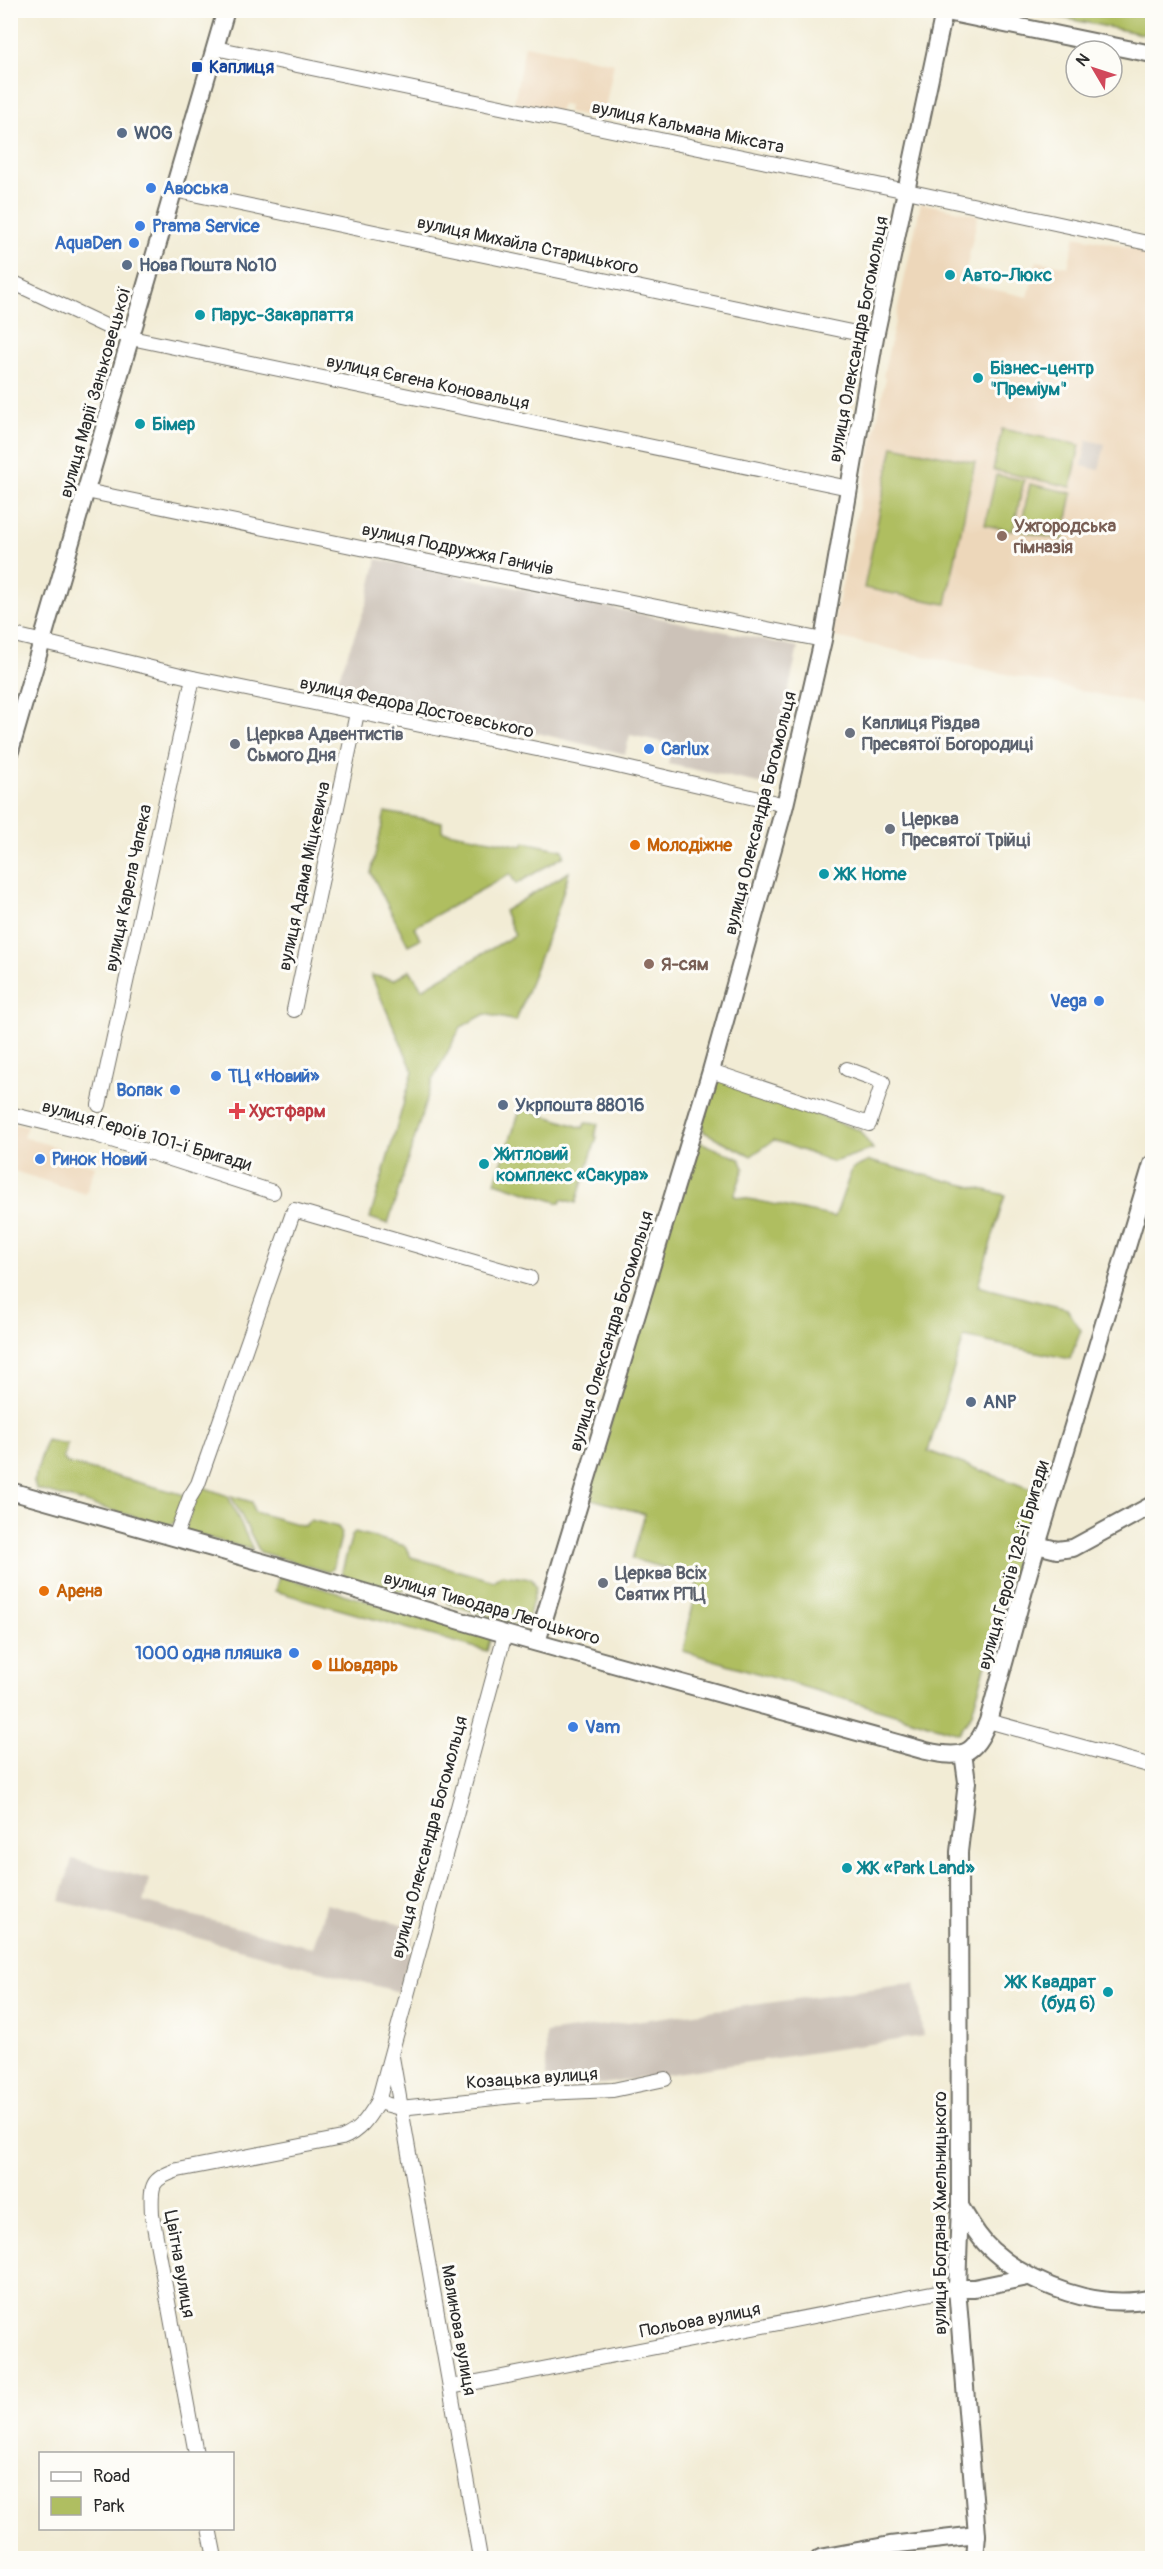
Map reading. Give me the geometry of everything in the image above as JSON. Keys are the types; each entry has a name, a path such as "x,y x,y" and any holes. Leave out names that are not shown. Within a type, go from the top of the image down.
{"street":[{"name":"вулиця Марії Заньковецької","path":"10,751 226,10"},
{"path":"941,11 1152,54"},
{"name":"вулиця Олександра Богомольця","path":"537,1642 711,1071 785,804 823,640 875,337 907,190 941,11"},
{"name":"вулиця Кальмана Міксата","path":"215,48 907,190 1152,244"},
{"name":"вулиця Михайла Старицького","path":"174,189 875,337"},
{"name":"вулиця Євгена Коновальця","path":"10,281 131,338 849,488"},
{"name":"вулиця Подружжя Ганичів","path":"86,491 823,640"},
{"name":"вулиця Федора Достоєвського","path":"10,634 193,678 600,762 785,804"},
{"name":"вулиця Карела Чапека","path":"99,1105 193,678"},
{"name":"вулиця Адама Міцкевича","path":"294,1010 357,713"},
{"path":"711,1071 869,1124 883,1082 847,1069"},
{"name":"вулиця Героїв 101-ї Бригади","path":"10,1114 96,1135 273,1192"},
{"name":"вулиця Героїв 128-ї Бригади","path":"963,1753 975,1748 980,1742 988,1721 1037,1545 1152,1164"},
{"path":"176,1537 202,1473 294,1210 530,1278"},
{"name":"вулиця Тиводара Легоцького","path":"10,1491 176,1537 505,1634 926,1751 953,1755 963,1753"},
{"path":"1037,1545 1057,1550 1073,1548 1152,1505"},
{"name":"вулиця Олександра Богомольця","path":"378,2102 505,1634"},
{"path":"988,1721 1152,1766"},
{"name":"вулиця Богдана Хмельницького","path":"963,1753 967,1782 959,1852 960,2206 957,2288 977,2535 975,2559"},
{"name":"Малинова вулиця","path":"391,2052 480,2559"},
{"name":"Козацька вулиця","path":"400,2108 543,2093 613,2090 665,2079"},
{"path":"378,2102 400,2108"},
{"name":"Цвітна вулиця","path":"196,2452 152,2215 151,2192 154,2182 162,2175 178,2170 342,2138 355,2133 364,2124 378,2102"},
{"path":"960,2206 987,2245 1028,2277 1095,2298 1118,2301 1152,2298"},
{"path":"957,2288 974,2288 1028,2277"},
{"name":"Польова вулиця","path":"451,2387 957,2288"},
{"path":"209,2530 215,2559"},
{"path":"820,2559 892,2552 977,2535"}],"shaded area":[{"path":"525,45 614,63 603,119 568,112 569,105 562,104 559,111 514,102"},
{"name":"Ужгородська гімназія","path":"921,203 978,215 963,283 1028,297 1037,261 1068,267 1075,236 1152,252 1152,706 831,636"},
{"path":"1087,440 1105,444 1099,470 1082,466"},
{"path":"377,559 798,647 768,785 668,764 672,744 630,735 625,754 336,685 367,602"},
{"name":"Ринок Новий","path":"11,1123 27,1126 23,1137 59,1148 57,1155 95,1166 86,1194 11,1170"},
{"path":"72,1859 149,1879 143,1902 313,1948 326,1904 416,1928 399,1992 60,1901"},
{"path":"915,1983 923,2036 576,2088 546,2077 546,2033"}],"green space":[{"path":"1029,11 1128,11 1152,16 1152,36"},
{"path":"1002,429 1080,445 1071,487 993,470"},
{"path":"893,446 975,462 946,604 864,588"},
{"path":"996,475 1024,480 1013,531 985,525"},
{"path":"1030,484 1072,493 1063,540 1020,531"},
{"path":"385,812 442,822 442,831 522,846 524,842 563,850 564,856 516,884 510,874 414,927 420,939 408,945 371,873"},
{"path":"569,872 558,909 516,1021 485,1014 461,1027 433,1079 388,1224 370,1218 413,1071 371,975 394,980 410,970 422,989 515,935 504,911"},
{"path":"716,1078 859,1130 873,1149 833,1162 774,1140 751,1156 704,1132 702,1124"},
{"path":"521,1108 583,1128 585,1123 598,1124 595,1136 597,1137 576,1203 562,1199 560,1203 495,1182"},
{"path":"700,1142 740,1159 744,1168 734,1196 835,1217 852,1169 869,1161 1005,1195 978,1286 1067,1309 1081,1330 1070,1359 964,1337 928,1451 1036,1491 972,1713 959,1733 683,1651 699,1577 632,1559 645,1514 588,1498 694,1144"},
{"path":"46,1440 67,1444 63,1458 67,1463 185,1495 174,1523 167,1526 36,1489 34,1481"},
{"path":"203,1487 228,1496 253,1550 187,1532 185,1528 200,1489"},
{"path":"231,1496 252,1502 254,1512 304,1526 311,1520 338,1527 342,1533 333,1569 328,1572 260,1552"},
{"path":"355,1532 405,1546 411,1557 494,1581 502,1575 532,1579 536,1587 527,1624 523,1627 447,1603 450,1590 408,1578 403,1592 344,1576 342,1571 352,1535"},
{"path":"279,1576 491,1636 487,1651 275,1591"}],"place":[{"name":"Каплиця","path":"197,67"},
{"name":"WOG","path":"122,133"},
{"name":"Авоська","path":"151,188"},
{"name":"Prama Service","path":"140,226"},
{"name":"AquaDen","path":"134,243"},
{"name":"Нова Пошта №10","path":"127,265"},
{"name":"Авто-Люкс","path":"950,275"},
{"name":"Парус-Закарпаття","path":"200,315"},
{"name":"Бізнес-центр \"Преміум\"","path":"978,378"},
{"name":"Бімер","path":"140,424"},
{"name":"Ужгородська гімназія","path":"1002,536"},
{"name":"Каплиця Різдва Пресвятої Богородиці","path":"850,733"},
{"name":"Церква Адвентистів Сьмого Дня","path":"235,744"},
{"name":"Carlux","path":"649,749"},
{"name":"Церква Пресвятої Трійці","path":"890,829"},
{"name":"Молодіжне","path":"635,845"},
{"name":"ЖК Home","path":"824,874"},
{"name":"Я-сям","path":"649,964"},
{"name":"Vega","path":"1099,1001"},
{"name":"ТЦ «Новий»","path":"216,1076"},
{"name":"Вопак","path":"175,1090"},
{"name":"Укрпошта 88016","path":"503,1105"},
{"name":"Хустфарм","path":"237,1111"},
{"name":"Ринок Новий","path":"40,1159"},
{"name":"Житловий комплекс «Сакура»","path":"484,1164"},
{"name":"ANP","path":"971,1402"},
{"name":"Церква Всіх Святих РПЦ","path":"603,1583"},
{"name":"Арена","path":"44,1591"},
{"name":"1000 одна пляшка","path":"294,1653"},
{"name":"Шовдарь","path":"317,1665"},
{"name":"Vam","path":"573,1727"},
{"name":"ЖК «Park Land»","path":"847,1868"},
{"name":"ЖК Квадрат (буд 6)","path":"1108,1992"}]}
